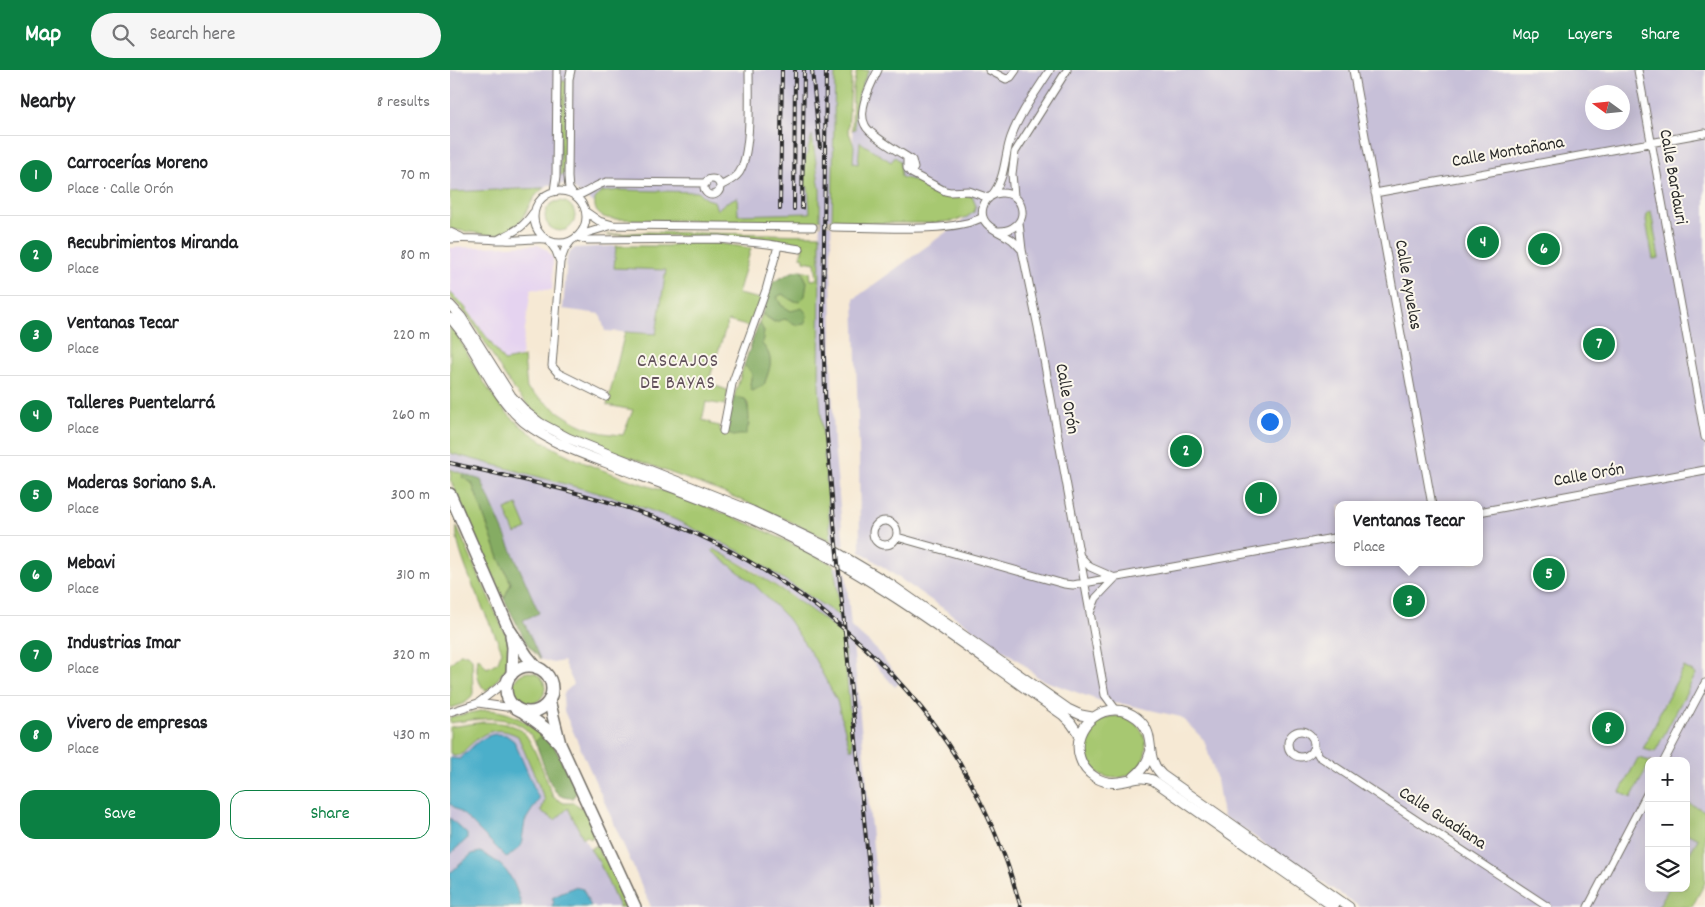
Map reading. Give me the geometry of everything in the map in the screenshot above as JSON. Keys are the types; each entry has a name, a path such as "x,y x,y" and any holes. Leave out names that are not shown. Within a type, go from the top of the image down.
{"highway":[{"path":"450,494 509,629 513,647 507,694 516,707 545,728 560,744"},
{"path":"509,629 537,668 550,679 552,692 549,700 543,707 535,711 526,712 516,707"},
{"path":"510,677 524,667 537,668"},
{"path":"549,700 560,744 635,907"}],"street":[{"path":"554,191 556,177 557,70"},
{"path":"571,70 569,79 569,189 582,202 586,210 599,220 612,225"},
{"path":"705,186 708,194 713,195 719,191 721,184 737,175 744,157 748,127 749,70"},
{"path":"878,70 867,94 864,106 864,124 870,132 907,157 907,168 911,174 945,191 969,191 991,196 1000,192 1014,196 1022,208 1022,216 1013,229 1005,232 997,231"},
{"path":"989,70 1006,79 1016,70"},
{"path":"1022,250 1010,238 986,223 983,217 983,207 1000,183 1009,142 1016,124 1050,70"},
{"path":"1014,196 1012,174 1016,152 1067,70"},
{"name":"Calle Ayuelas","path":"1353,70 1431,501"},
{"name":"Calle Bardauri","path":"1638,70 1705,437"},
{"name":"Calle Montañana","path":"1375,193 1705,133"},
{"path":"705,186 711,180 716,180 721,184"},
{"path":"498,240 518,231 542,198 554,191 560,190 574,194 590,190 597,185 608,182 697,184 705,186"},
{"path":"590,190 586,220 576,238 565,249 560,262 552,366 558,374 606,397"},
{"path":"535,210 536,226 556,251 560,262"},
{"path":"833,227 926,228 968,222 983,217"},
{"name":"Calle Orón","path":"1019,222 1022,250 1038,327 1105,695 1116,710"},
{"path":"450,238 547,240 556,243 612,225 813,227"},
{"path":"450,232 464,238"},
{"path":"576,238 587,240 719,239 800,250"},
{"path":"723,431 732,384 766,290 778,246"},
{"path":"450,305 461,316 507,391 519,405 540,423 575,442 752,511 818,541 890,584 1068,709 1081,716 1096,715 1116,710 1130,713 1142,723 1150,736 1153,764 1162,775 1349,907"},
{"path":"450,318 464,336 500,395 517,415 538,432 579,452 765,525 830,557 908,606 1063,715 1071,722 1080,736"},
{"name":"Calle Orón","path":"1483,511 1705,470"},
{"path":"897,537 1073,585 1335,538"},
{"path":"1079,554 1090,567 1115,578"},
{"path":"1090,613 1096,598 1115,578"},
{"path":"450,712 478,702 510,677"},
{"path":"1666,757 1705,683"},
{"name":"Calle Orón","path":"1096,715 1105,695"},
{"path":"478,702 516,707"},
{"path":"1096,715 1083,729 1078,750 1083,764 1092,775 1112,783 1146,777 1159,783 1334,907"},
{"path":"1298,732 1307,732 1313,738 1314,747 1308,755 1300,757 1290,751 1288,744 1291,736 1298,732"},
{"name":"Calle Guadiana","path":"1314,747 1319,756 1548,907"},
{"path":"1132,778 1148,762 1151,751"},
{"name":"Calle Guadiana","path":"1308,755 1319,756"},
{"path":"1588,907 1645,798"}],"shaded area":[{"path":"450,70 835,70 831,245 832,378 834,444 844,547 831,541 823,452 819,387 820,190 813,137 805,160 804,186 808,186 810,213 737,215 725,203 717,211 595,199 594,203 574,189 572,184 548,185 544,188 450,192"},
{"path":"869,70 1705,70 1705,883 1692,907 1360,907 1223,816 1217,780 1204,740 1181,717 1124,704 1106,703 1040,679 1022,663 860,551 854,299 974,212 962,195 951,196 917,181 901,177 891,162 861,142 858,164 853,164 854,146 852,130 855,129 854,120 858,95"},
{"path":"538,245 547,250 553,258 552,290 531,289 521,356 505,362 465,306 450,292 450,248"},
{"path":"616,246 614,268 666,270 656,334 605,331 600,314 563,309 567,257 571,251 575,248"},
{"path":"450,453 617,498 674,519 747,555 840,617 834,565 846,573 851,627 873,646 901,681 895,687 867,656 853,645 879,907 651,907 564,711 563,697 565,692 574,684 563,661 553,663 540,659 523,620 539,613 481,480 450,469","holes":["713,549 748,567 791,595 842,634 850,749 837,701 813,656 788,619 754,584"]},
{"path":"491,731 508,731 518,736 545,800 568,808 583,838 599,862 619,907 450,907 450,753 460,755 481,735"}],"green space":[{"path":"835,70 852,70 848,130 854,146 853,163 858,164 860,142 891,162 895,157 900,161 901,177 917,181 951,196 972,196 976,206 974,212 967,217 954,221 931,223 832,223"},
{"path":"857,70 869,70 858,98 855,113 855,129 852,130 853,88"},
{"path":"561,81 566,81 564,175 560,175"},
{"path":"812,135 820,190 820,223 614,219 602,216 595,208 595,199 601,192 621,190 698,192 706,199 714,201 717,210 725,203 737,197 738,215 810,213 808,187 804,187 805,160"},
{"path":"544,188 533,199 519,223 505,231 505,233 489,235 450,229 450,192"},
{"path":"560,201 566,202 574,210 574,222 566,230 560,231 554,230 546,222 545,216 546,210 554,202"},
{"path":"1651,211 1659,258 1653,259 1646,221 1647,213"},
{"path":"646,232 820,235 819,387 831,541 746,502 584,440 556,426 542,417 518,395 472,322 450,297 450,292 464,306 504,361 524,357 527,389 560,413 586,428 599,432 623,435 633,410 607,405 625,332 656,334 666,270 614,268 616,246 668,246 687,242 716,243 751,248 738,294 761,299 751,327 728,321 708,383 727,390 725,405 706,402 702,420 720,426 720,431 749,426 748,404 745,399 734,397 744,365 752,373 750,385 752,391 764,385 770,359 762,344 764,331 759,322 762,314 774,322 785,319 797,325 791,311 781,305 777,297 782,294 791,300 807,282 801,270 810,272 811,280 817,279 815,263 804,261 804,258 801,257 803,244 705,237 607,235"},
{"path":"801,270 807,282 805,296 799,302 791,300 782,294 777,297 781,305 791,311 802,308 807,314 805,324 797,325 785,319 775,322 762,314 773,282 794,271"},
{"path":"759,322 764,331 762,344 769,354 770,363 764,385 752,391 750,385 752,373 744,365"},
{"path":"450,327 457,335 495,399 511,417 530,433 550,446 595,467 708,507 744,522 781,538 834,565 841,617 747,555 674,519 617,498 450,453"},
{"path":"734,397 745,399 749,416 746,434 733,436 726,431"},
{"path":"450,469 463,474 463,477 472,483 499,558 511,583 504,599 450,479"},
{"path":"463,474 481,480 539,613 523,620 540,659 527,644 504,599 511,583 499,558 472,483 462,477"},
{"path":"517,505 527,529 515,534 505,510"},
{"path":"457,527 508,640 507,667 486,691 480,684 477,666 478,657 487,668 498,662 502,651 466,569 457,538"},
{"path":"714,549 780,589 843,634 853,749 850,749 837,701 813,656 788,619 754,584 712,551"},
{"path":"460,654 468,654 472,658 473,693 461,705 450,708 450,664"},
{"path":"1684,667 1696,674 1655,752 1643,749 1658,716"},
{"path":"529,672 535,673 540,677 544,682 544,694 540,699 535,703 529,704 523,703 518,699 514,694 513,688 514,682 518,677 523,673"},
{"path":"493,710 516,717 542,735 535,742 528,732 519,725 497,719 450,723 450,717"},
{"path":"1115,716 1132,721 1137,725 1141,730 1146,747 1141,764 1137,769 1132,773 1115,778 1098,773 1093,769 1089,764 1084,747 1089,730 1093,725 1098,721"},
{"path":"483,722 508,724 517,727 526,735 535,751 553,797 564,803 574,803 585,810 592,826 593,837 590,839 587,836 583,838 568,808 555,820 541,811 545,800 518,736 508,732 493,731 479,737 460,755 450,753 450,727"},
{"path":"542,735 554,746 577,791 573,798 566,798 558,794 551,784 535,742"},
{"path":"1638,758 1645,760 1645,772 1631,798 1620,792"},
{"path":"1690,804 1705,811 1705,883 1692,907 1658,907 1667,892 1690,892 1690,852 1698,839 1690,835"},
{"path":"597,845 601,856 607,860 628,907 619,907 599,862 590,849"}],"water":[{"path":"496,734 506,735 514,741 539,799 525,821 521,846 507,858 463,814 450,804 450,758 460,759 480,740"},
{"path":"450,818 467,834 467,839 450,854"},
{"path":"480,852 497,862 508,874 516,888 522,907 450,907 450,873 472,854"},
{"path":"574,887 583,889 591,907 551,907 554,902 552,898"}],"tunnel":[{"path":"813,227 833,227"}],"railway":[{"path":"780,209 782,70"},
{"path":"794,209 795,70"},
{"path":"802,208 804,70"},
{"path":"812,70 820,147"},
{"path":"826,70 823,326 826,424 835,534 873,907"},
{"path":"450,463 574,492 665,521 733,552 808,600 877,659 907,691 935,726 972,784 1006,861 1021,907"}],"place":[{"name":"Talleres Puentelarrá","path":"1483,242"},
{"name":"Mebavi","path":"1544,249"},
{"name":"Industrias Imar","path":"1599,344"},
{"name":"Recubrimientos Miranda","path":"1186,451"},
{"name":"Carrocerías Moreno","path":"1261,498"},
{"name":"Maderas Soriano S.A.","path":"1549,574"},
{"name":"Ventanas Tecar","path":"1409,601"},
{"name":"Vivero de empresas","path":"1608,728"}],"district":[{"name":"CASCAJOS DE BAYAS","path":"678,373"}]}
